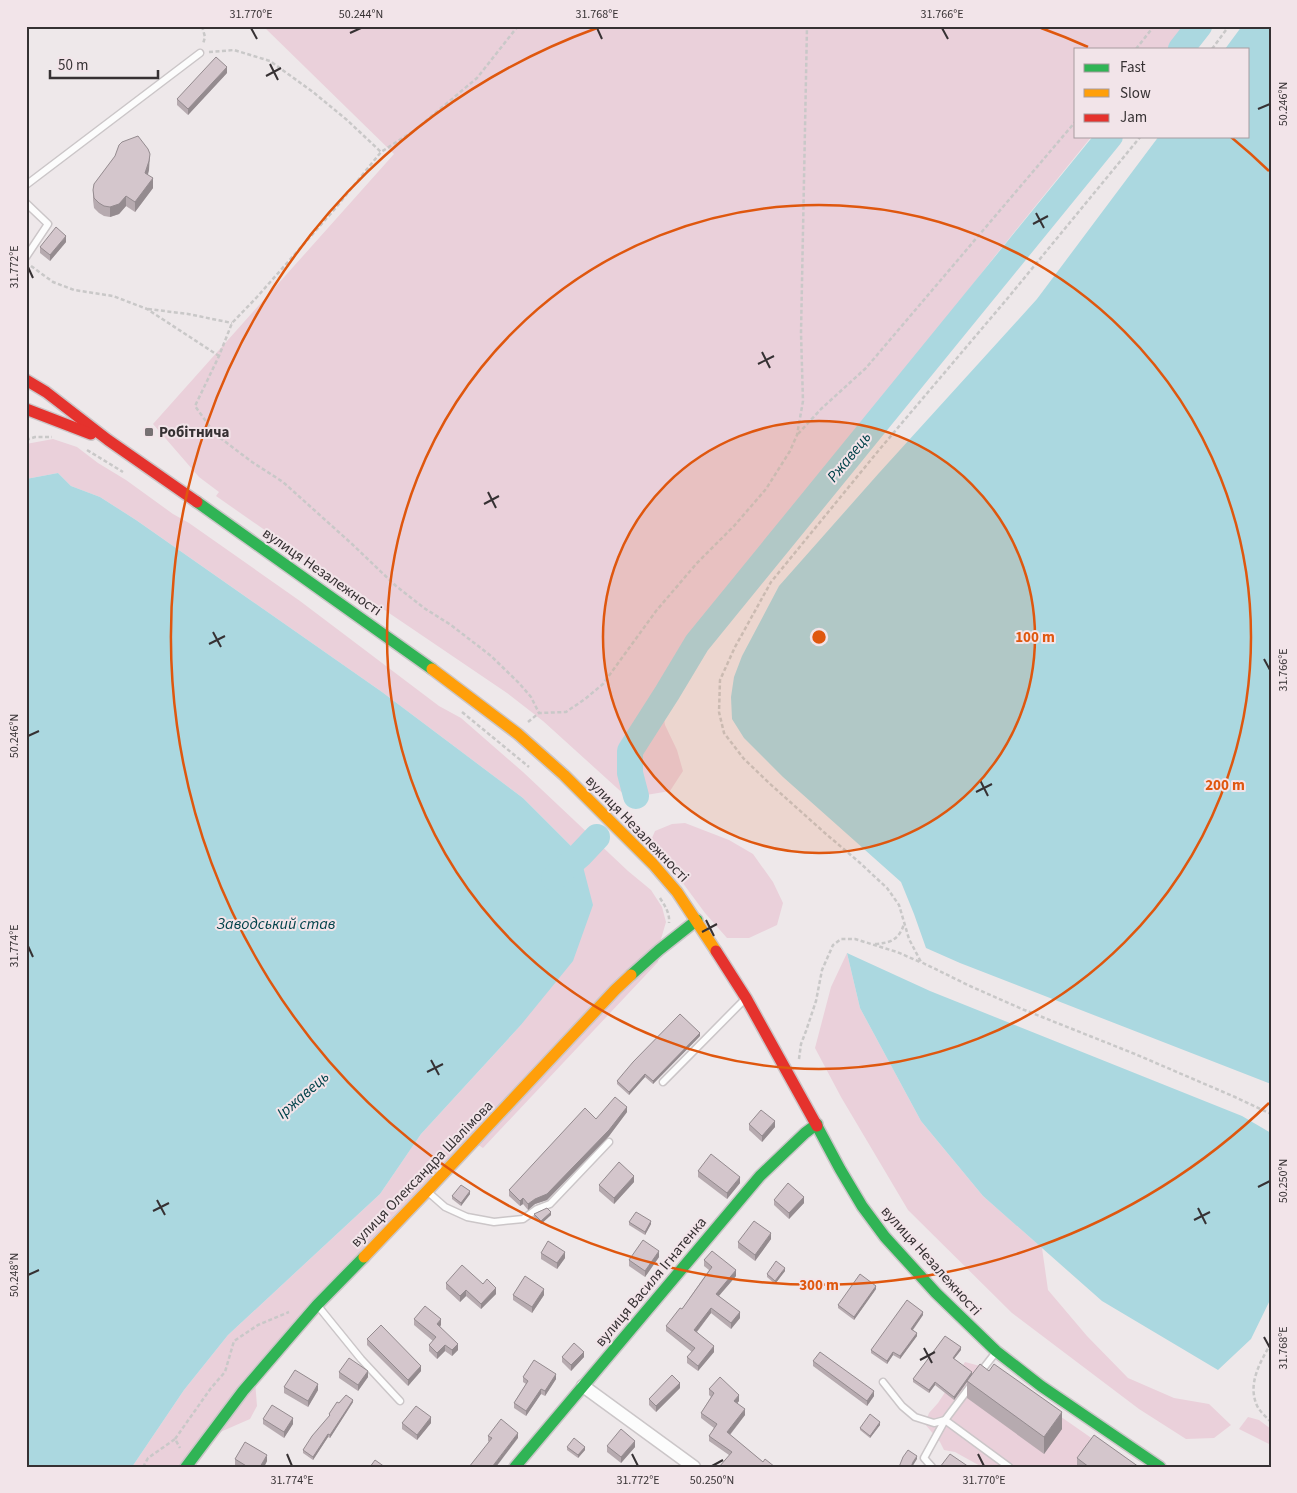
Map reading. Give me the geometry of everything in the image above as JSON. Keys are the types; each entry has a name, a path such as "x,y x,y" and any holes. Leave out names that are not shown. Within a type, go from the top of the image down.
{"main road":[{"name":"вулиця Незалежності","path":"26,380 46,392 108,440 477,702 518,734 564,775 653,864 677,892 697,920 746,998 862,1206 886,1237 936,1293 996,1351 1041,1386 1160,1467"},
{"name":"вулиця Незалежності","path":"29,413 108,440"},
{"name":"вулиця Олександра Шалімова","path":"187,1465 242,1391 317,1305 427,1191 615,990 659,950 697,920"},
{"name":"вулиця Василя Ігнатенка","path":"515,1467 760,1176 817,1124"}],"street":[{"path":"582,1386 694,1467"}],"lane":[{"path":"26,185 200,53"},
{"path":"26,203 48,224 26,257"},
{"path":"663,1082 734,1008 746,998"},
{"path":"427,1191 445,1207 467,1217 494,1222 523,1220 537,1209 550,1204 609,1142"},
{"path":"317,1305 360,1359 400,1401"},
{"path":"932,1467 924,1458 945,1420 996,1351"},
{"path":"883,1382 902,1406 916,1416 934,1423 945,1420"},
{"path":"945,1420 1009,1467"}],"path":[{"path":"202,26 205,37 200,53 234,50 270,61 320,97 381,152"},
{"path":"518,26 477,78 415,130 381,152 333,211 232,323 219,356 195,406 215,434 252,462 283,482 396,586 424,608 451,625 490,656 519,683 531,697 539,713 566,712 603,684 656,611 697,563 734,526 766,489 790,452 797,435 802,401 801,333 806,26"},
{"path":"1137,48 1154,26"},
{"path":"1213,48 1230,26"},
{"path":"797,435 821,409 866,368 1074,123"},
{"path":"921,962 909,939 900,905 887,888 769,783 744,759 724,734 719,712 720,680 735,647 771,582 1139,138"},
{"path":"26,262 53,282 74,290 113,296 147,309 219,356"},
{"path":"147,309 188,314 232,323"},
{"path":"26,440 48,436 56,438"},
{"path":"86,449 128,475"},
{"path":"461,711 535,772"},
{"path":"658,895 666,908 669,920 667,928"},
{"path":"873,944 894,940 901,933 904,924"},
{"path":"799,1051 816,1001 822,970 833,945 841,940 855,939 897,952 921,962 1022,1009 1135,1054 1271,1114"},
{"path":"143,1467 148,1458 175,1439 211,1388 225,1372 234,1341 258,1325 294,1310"},
{"path":"1271,1343 1253,1382 1256,1404 1271,1422"},
{"path":"175,1439 187,1465"}],"shaded area":[{"path":"263,26 1214,26 1197,48 1074,48 1074,138 1090,138 995,256 723,605 689,660 661,700 665,725 677,750 683,771 670,791 628,798 543,721 507,693 358,592 356,594 216,496 219,492 199,477 153,424 394,154"},
{"path":"53,439 77,447 173,514 189,523 300,601 439,706 461,718 523,772 628,871 651,890 662,907 666,922 661,939 658,962 483,1148 468,1138 255,1381 257,1406 250,1419 218,1433 180,1467 132,1467 184,1390 228,1335 380,1194 421,1134 520,1026 580,855 523,798 382,692 136,520 100,497 71,486 58,473 26,479 26,444"},
{"path":"685,823 729,840 753,854 773,882 783,903 777,925 749,938 727,938 705,913 668,863 649,845 655,831 672,824"},
{"path":"847,953 860,1008 921,1121 983,1196 1042,1248 1048,1290 1087,1336 1128,1378 1174,1398 1209,1404 1231,1425 1214,1438 1186,1439 1139,1409 1012,1313 908,1210 841,1097 815,1048 831,987"},
{"path":"965,1362 980,1366 985,1372 995,1371 1133,1467 982,1467 955,1452 944,1450 925,1424 929,1413 938,1403"},
{"path":"1248,1417 1259,1420 1271,1429 1271,1445 1239,1429"}],"water":[{"path":"1242,26 1271,26 1271,1084 926,948 901,882 783,777 744,738 732,719 731,697 734,677 742,656 779,586 1037,299 1158,138 1250,138 1250,48 1226,48"},
{"name":"Заводський став","path":"58,473 71,486 100,497 136,520 382,692 523,798 580,855 593,905 573,961 520,1026 421,1134 380,1194 228,1335 184,1390 132,1467 26,1467 26,479"},
{"path":"847,953 930,991 1242,1116 1271,1133 1271,1298 1251,1339 1218,1370 1102,1301 983,1196 921,1121 860,1008"}],"building":[{"path":"216,57 227,67 188,109 177,99"},
{"path":"138,136 150,154 145,173 153,178 135,202 126,196 119,204 110,207 104,206 94,198 94,184 115,156 119,145"},
{"path":"56,227 66,236 50,255 40,247"},
{"path":"680,1014 700,1033 653,1081 645,1074 629,1092 617,1081"},
{"path":"615,1097 627,1107 609,1130 547,1194 528,1204 523,1198 520,1201 509,1190 585,1108 596,1119"},
{"path":"761,1110 775,1121 762,1136 749,1124"},
{"path":"711,1154 740,1177 727,1193 698,1171"},
{"path":"619,1162 634,1176 614,1198 599,1185"},
{"path":"788,1183 804,1197 789,1213 774,1200"},
{"path":"461,1185 470,1191 461,1203 452,1196"},
{"path":"547,1208 551,1212 541,1221 534,1214"},
{"path":"636,1212 651,1221 645,1232 629,1222"},
{"path":"754,1221 771,1233 755,1255 738,1242"},
{"path":"643,1240 659,1251 645,1271 629,1260"},
{"path":"548,1241 565,1252 557,1263 541,1253"},
{"path":"712,1251 736,1270 716,1294 740,1312 731,1323 711,1308 694,1330 714,1346 698,1366 687,1357 695,1348 666,1326 680,1308 682,1309 712,1267 704,1260"},
{"path":"776,1261 785,1268 775,1281 767,1274"},
{"path":"462,1265 483,1284 487,1279 496,1288 481,1304 466,1290 460,1296 446,1283"},
{"path":"860,1274 876,1286 854,1317 838,1305"},
{"path":"525,1276 544,1289 532,1307 513,1295"},
{"path":"907,1300 923,1312 911,1329 917,1333 900,1356 893,1352 887,1361 871,1350"},
{"path":"425,1306 441,1319 437,1324 458,1344 452,1350 445,1345 437,1353 429,1345 436,1337 414,1319"},
{"path":"381,1325 421,1366 408,1380 367,1339"},
{"path":"945,1336 961,1347 953,1358 972,1372 954,1397 935,1382 929,1390 913,1379"},
{"path":"574,1343 584,1352 571,1365 562,1357"},
{"path":"820,1352 874,1391 867,1401 813,1361"},
{"path":"349,1358 368,1371 358,1385 339,1372"},
{"path":"534,1360 556,1374 545,1391 541,1389 526,1411 514,1403 528,1381 523,1377"},
{"path":"980,1364 989,1371 994,1364 1062,1412 1044,1437 967,1381"},
{"path":"295,1370 318,1384 308,1401 284,1387"},
{"path":"672,1375 680,1383 656,1406 649,1399"},
{"path":"720,1377 739,1395 734,1401 745,1409 727,1432 763,1462 765,1459 775,1467 719,1467 732,1452 709,1436 717,1424 701,1413 714,1393 709,1389"},
{"path":"346,1395 353,1400 313,1457 303,1450 330,1415 337,1402 339,1403"},
{"path":"272,1405 293,1418 284,1432 263,1419"},
{"path":"416,1406 431,1417 417,1435 402,1423"},
{"path":"870,1414 880,1422 870,1436 860,1428"},
{"path":"501,1419 518,1433 492,1467 469,1467 492,1438 488,1436"},
{"path":"621,1429 635,1441 621,1457 607,1446"},
{"path":"1094,1435 1139,1467 1089,1467 1077,1458"},
{"path":"574,1438 585,1447 578,1455 567,1447"},
{"path":"245,1442 267,1455 260,1467 248,1467 235,1459"},
{"path":"908,1450 917,1456 911,1467 899,1467 903,1457"},
{"path":"950,1454 969,1467 940,1467"},
{"path":"375,1460 385,1467 370,1467"}],"waterway":[{"name":"Ржавець","path":"1182,48 1199,26"},
{"name":"Ржавець","path":"636,796 630,773 630,751 697,643 1108,138"},
{"name":"Іржавець","path":"554,878 597,837"}],"traffic: fast":[{"path":"197,502 432,669"},
{"path":"631,975 697,920"},
{"path":"515,1467 760,1176 817,1124"},
{"path":"817,1126 862,1206 885,1237 936,1293 996,1351 1041,1386 1160,1467"},
{"path":"186,1467 243,1391 317,1305 364,1257"}],"traffic: slow":[{"path":"432,669 518,734 564,775 653,864 677,892 716,951"},
{"path":"364,1257 631,975"}],"traffic: jam":[{"path":"26,380 46,392 108,440 197,502"},
{"path":"26,409 91,434"},
{"path":"716,951 746,998 817,1126"}],"place":[{"name":"Робітнича","path":"149,432"}]}
